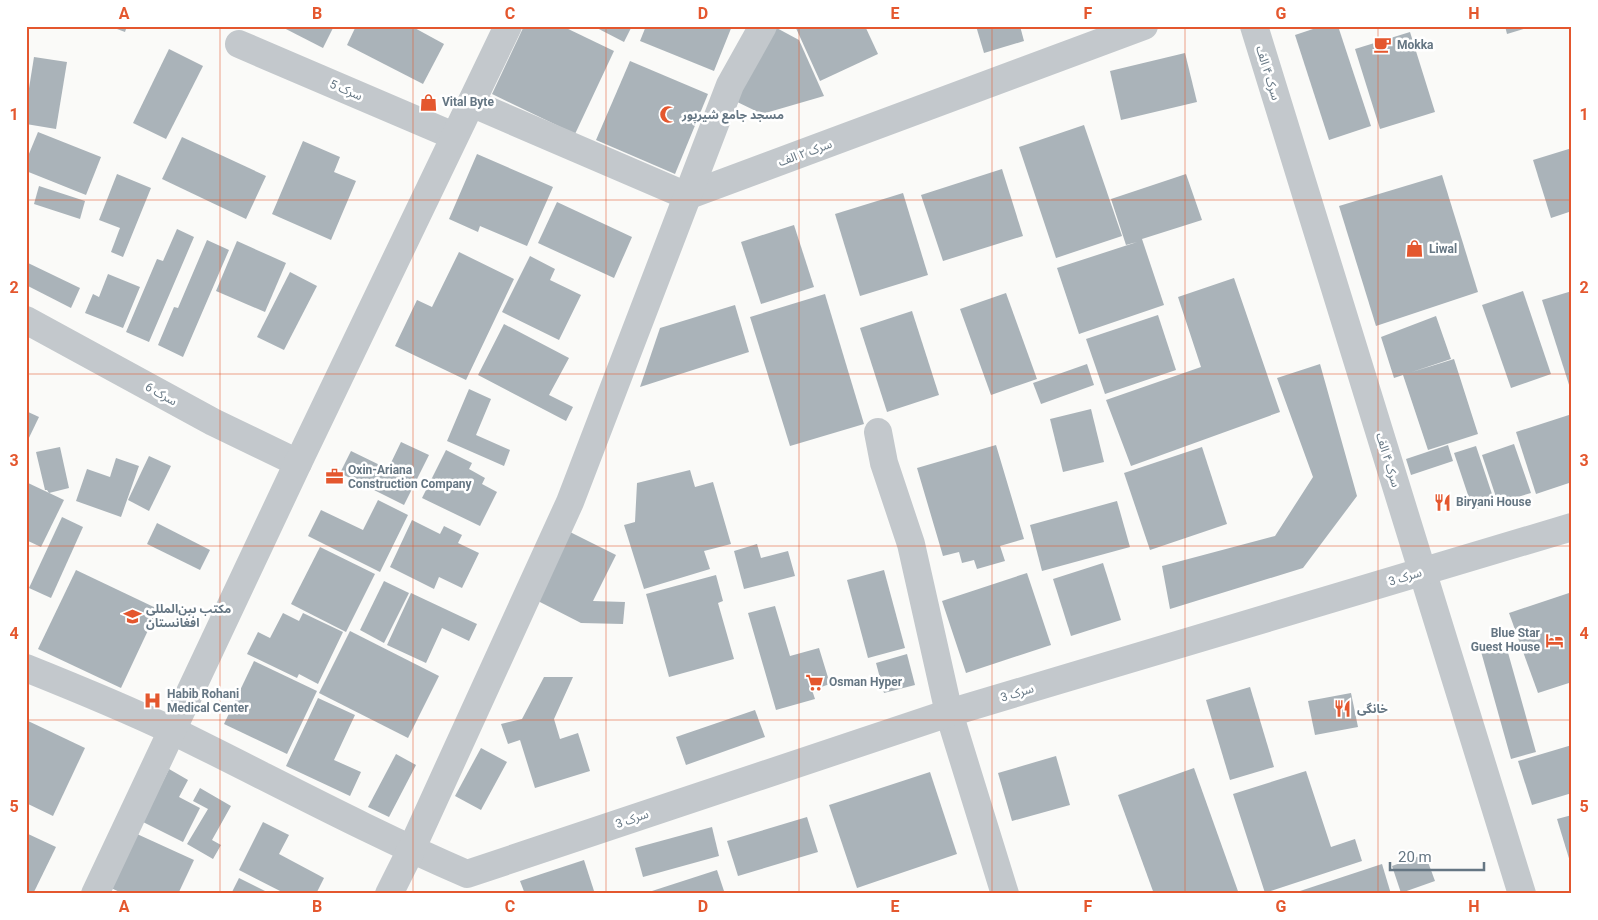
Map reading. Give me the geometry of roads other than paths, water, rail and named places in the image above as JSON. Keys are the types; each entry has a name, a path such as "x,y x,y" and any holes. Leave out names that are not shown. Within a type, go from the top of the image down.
{"street":[{"path":"95,894 298,462 508,26"},
{"path":"389,894 411,850 570,502 730,85 763,26"},
{"name":"سرک ۲ الف","path":"687,196 1144,26"},
{"name":"سرک ۴ الف","path":"1254,26 1522,894"},
{"name":"سرک 5","path":"239,44 454,136"},
{"path":"471,103 687,196"},
{"name":"سرک 6","path":"26,320 213,422 298,462"},
{"path":"878,432 884,463 911,544 949,713 1005,894"},
{"name":"سرک 3","path":"411,850 467,874 949,713 1572,526"},
{"path":"26,668 171,730 411,850"}],"place":[{"name":"Mokka","path":"1383,45"},
{"name":"Vital Byte","path":"428,102"},
{"name":"مسجد جامع شیرپور","path":"668,115"},
{"name":"Liwal","path":"1415,249"},
{"name":"Oxin-Ariana Construction Company","path":"334,477"},
{"name":"Biryani House","path":"1442,502"},
{"name":"مکتب بین‌المللی افغانستان","path":"132,616"},
{"name":"Blue Star Guest House","path":"1554,640"},
{"name":"Osman Hyper","path":"815,682"},
{"name":"Habib Rohani Medical Center","path":"153,701"},
{"name":"خانگی","path":"1343,709"}]}
